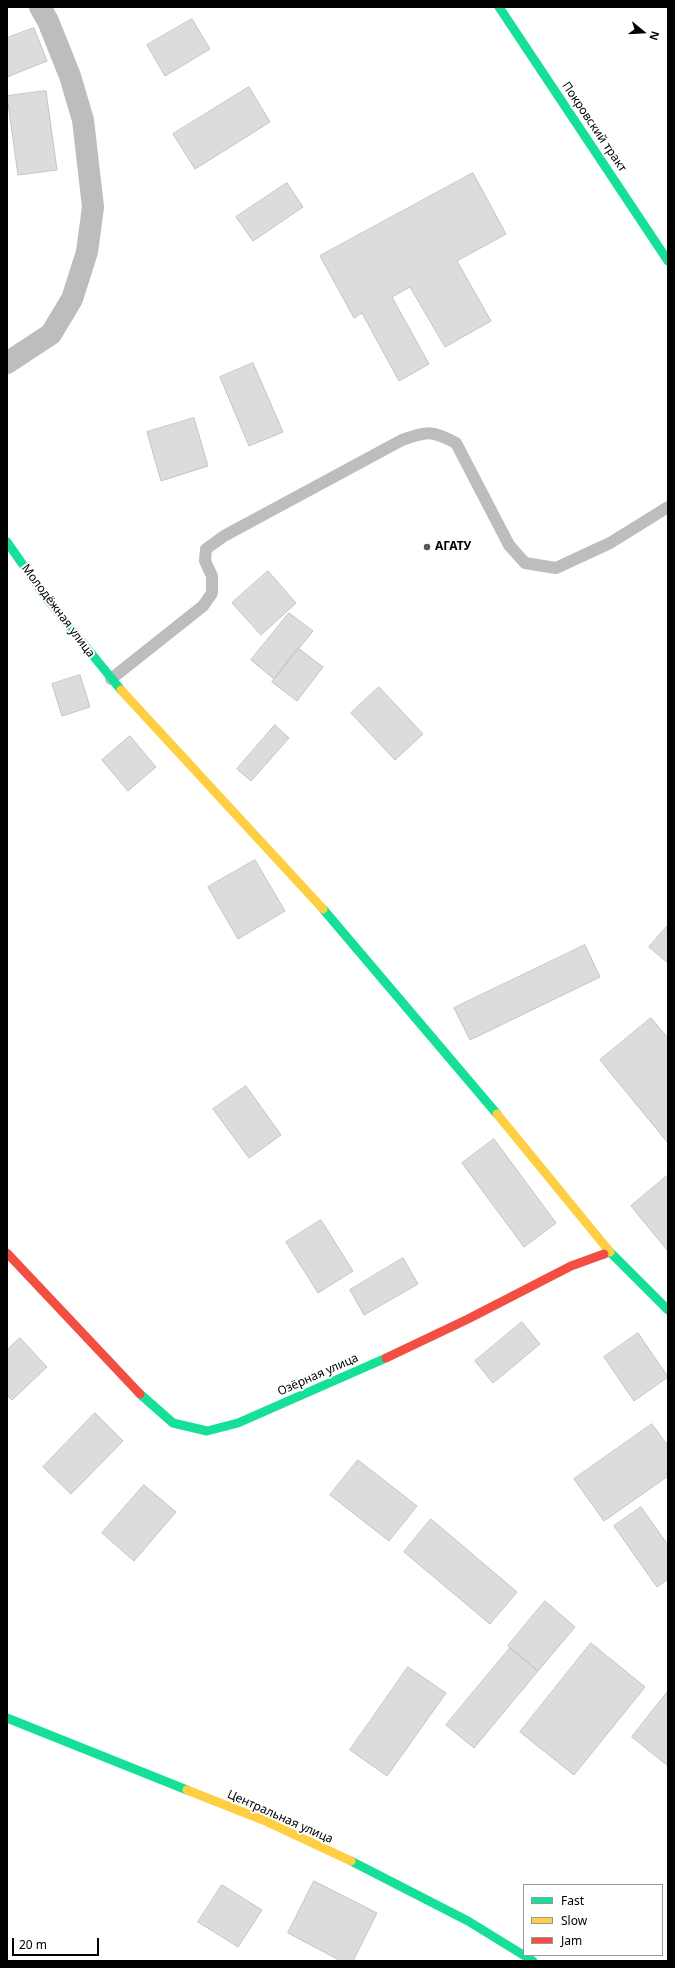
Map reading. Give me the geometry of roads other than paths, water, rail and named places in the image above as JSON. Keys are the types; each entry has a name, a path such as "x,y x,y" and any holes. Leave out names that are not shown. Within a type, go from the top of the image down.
{"street":[{"path":"7,363 50,334 72,299 87,252 93,207 83,120 70,76 48,21 40,7"},
{"name":"Покровский тракт","path":"499,7 668,261"},
{"name":"Молодёжная улица","path":"7,542 47,599 111,679 317,903 479,1092 610,1252"},
{"path":"610,1252 668,1310"},
{"name":"Озёрная улица","path":"7,1253 130,1385 173,1423 207,1431 238,1423 377,1362 571,1266 610,1252"},
{"name":"Центральная улица","path":"7,1718 263,1820 367,1869 468,1921 523,1955"}],"lane":[{"path":"111,679 203,606 212,593 212,576 205,561 206,549 231,532 402,440 423,432 441,435 456,443 509,545 525,563 556,568 610,543 668,507"}],"place":[{"name":"АГАТУ","path":"427,547"}]}
